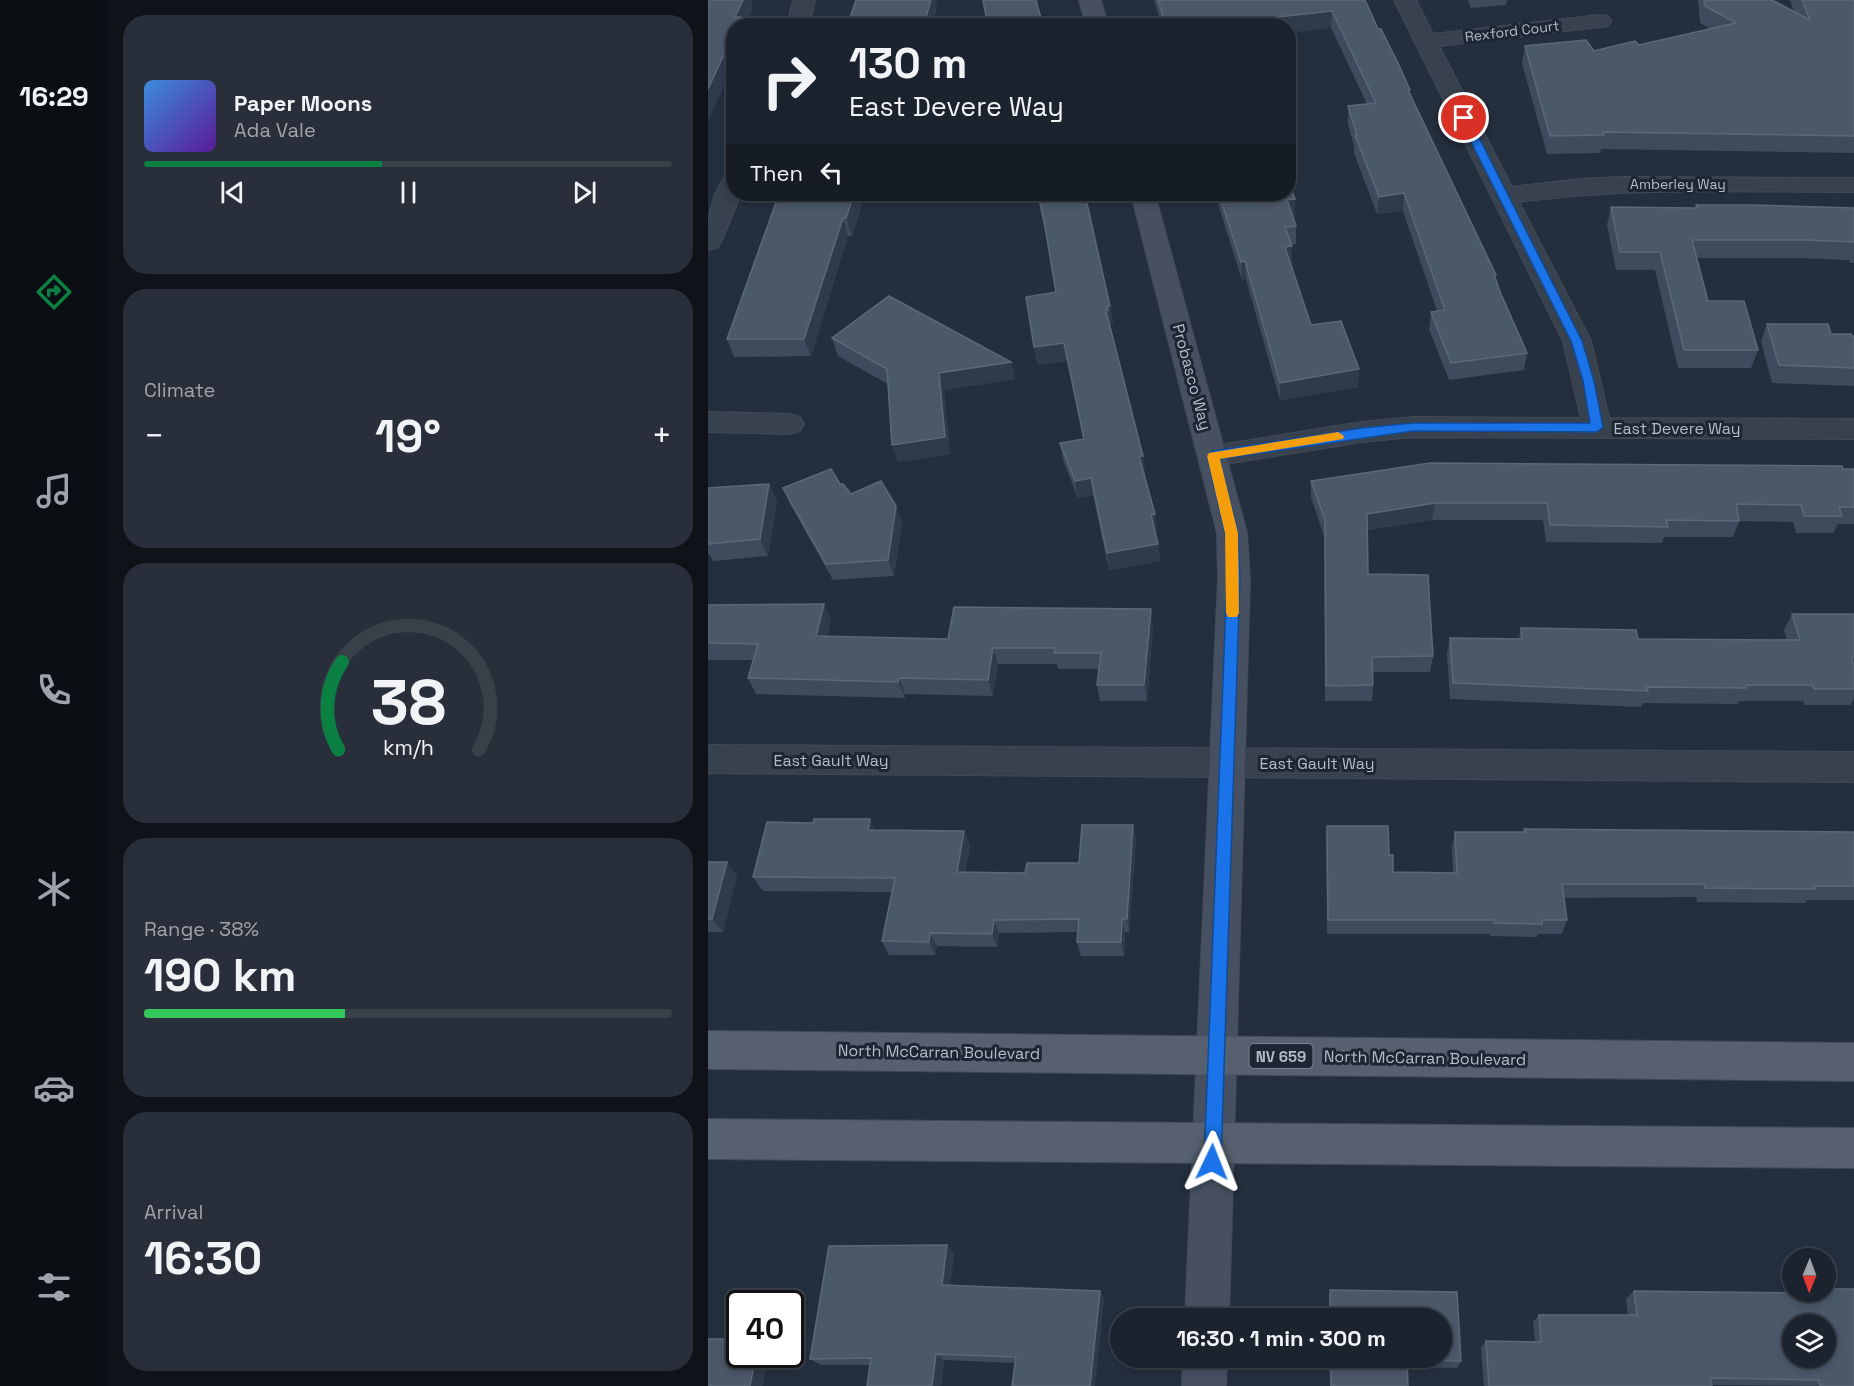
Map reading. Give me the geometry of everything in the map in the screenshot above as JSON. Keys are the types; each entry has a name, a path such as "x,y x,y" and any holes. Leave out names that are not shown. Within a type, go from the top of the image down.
{"main road":[{"name":"North McCarran Boulevard","path":"708,1050 1854,1062"},
{"path":"708,1139 1854,1148"}],"street":[{"path":"800,18 804,0"},
{"path":"1090,0 1095,18"},
{"path":"1405,0 1577,341 1597,427"},
{"name":"Rexford Court","path":"1425,41 1600,21"},
{"name":"Amberley Way","path":"1504,196 1581,186 1623,184 1854,185"},
{"path":"708,242 726,200"},
{"name":"Probasco Way","path":"1145,201 1232,533 1234,578 1207,1308"},
{"path":"708,423 790,424"},
{"name":"East Devere Way","path":"1213,456 1362,432 1413,427 1854,429"},
{"name":"East Gault Way","path":"708,759 1854,767"},
{"path":"1204,1386 1205,1368"}],"building":[{"path":"708,0 743,0 735,17 741,18 726,18 726,50 708,89"},
{"path":"856,0 931,0 926,18 850,18"},
{"path":"983,0 1036,0 1041,18 986,18"},
{"path":"1158,0 1365,0 1378,29 1381,29 1399,65 1410,90 1408,90 1496,275 1494,275 1501,294 1527,353 1451,363 1431,312 1445,310 1404,193 1379,197 1355,135 1357,135 1348,106 1376,103 1332,11 1267,18 1164,18"},
{"path":"1704,0 1772,0 1810,20 1802,0 1854,0 1854,136 1603,132 1604,135 1550,136 1525,46 1586,40 1594,51 1635,41 1639,45 1736,23 1705,6"},
{"path":"776,201 852,201 846,218 843,218 804,339 727,339"},
{"path":"1040,201 1086,201 1110,306 1107,306 1106,311 1143,456 1139,456 1155,514 1151,515 1158,544 1107,553 1091,478 1075,481 1060,443 1084,439 1064,343 1034,347 1026,297 1056,292"},
{"path":"1221,201 1287,201 1296,226 1285,227 1292,246 1285,247 1311,325 1341,321 1359,369 1280,383 1245,261 1241,262"},
{"path":"1696,205 1854,208 1854,242 1692,240 1708,301 1744,301 1758,350 1684,350 1660,252 1620,252 1611,207 1697,208"},
{"path":"889,296 1011,362 939,373 945,437 892,445 887,369 832,338"},
{"path":"1767,324 1828,324 1831,334 1851,334 1854,336 1854,368 1779,365"},
{"path":"1430,463 1842,466 1843,469 1854,469 1854,507 1839,507 1842,516 1804,516 1801,505 1736,504 1739,521 1666,520 1668,527 1550,525 1547,503 1435,503 1367,514 1368,574 1428,575 1433,656 1372,657 1373,685 1326,686 1325,520 1311,481"},
{"path":"831,469 840,484 843,484 851,494 881,481 896,506 888,560 826,564 783,488"},
{"path":"769,484 760,539 708,544 708,488"},
{"path":"824,604 816,636 948,639 954,607 1151,609 1144,685 1097,685 1101,653 1054,653 1055,648 993,648 988,680 899,678 898,682 748,678 758,644 708,643 708,605"},
{"path":"1792,614 1854,614 1854,657 1851,657 1854,668 1854,689 1814,689 1812,685 1746,685 1746,688 1647,687 1648,691 1453,683 1450,638 1522,639 1521,628 1636,630 1638,639 1800,640"},
{"path":"814,819 870,819 868,830 964,831 957,872 1025,873 1027,863 1079,863 1082,825 1133,825 1127,919 1122,919 1121,942 1077,942 1079,919 994,920 992,934 930,933 929,942 882,941 895,878 753,877 767,822 813,823"},
{"path":"1327,826 1388,826 1389,855 1393,855 1393,872 1457,873 1455,832 1525,832 1524,829 1854,832 1854,886 1814,886 1815,889 1705,888 1704,884 1562,884 1567,920 1542,920 1542,924 1494,923 1494,920 1328,920"},
{"path":"708,862 727,862 712,919 708,919"},
{"path":"947,1245 942,1285 1100,1291 1090,1386 1012,1386 1016,1357 936,1354 932,1386 867,1386 871,1358 810,1359 829,1246"},
{"path":"1836,1289 1854,1289 1854,1386 1820,1386 1819,1380 1710,1378 1712,1386 1489,1386 1486,1341 1541,1342 1539,1315 1637,1315 1634,1291 1782,1293 1782,1302 1836,1302"},
{"path":"1330,1290 1457,1292 1461,1361 1452,1361 1452,1308 1330,1308"},
{"path":"708,1339 726,1339 726,1368 753,1368 750,1386 708,1386"},
{"path":"1331,1368 1407,1368 1408,1386 1331,1386"}],"slow traffic":[{"path":"1232,613 1234,578 1232,533 1213,456 1338,436"}],"route":[{"path":"1212,1162 1234,578 1232,533 1213,456 1362,432 1413,427 1597,427 1577,341 1464,118"}]}
